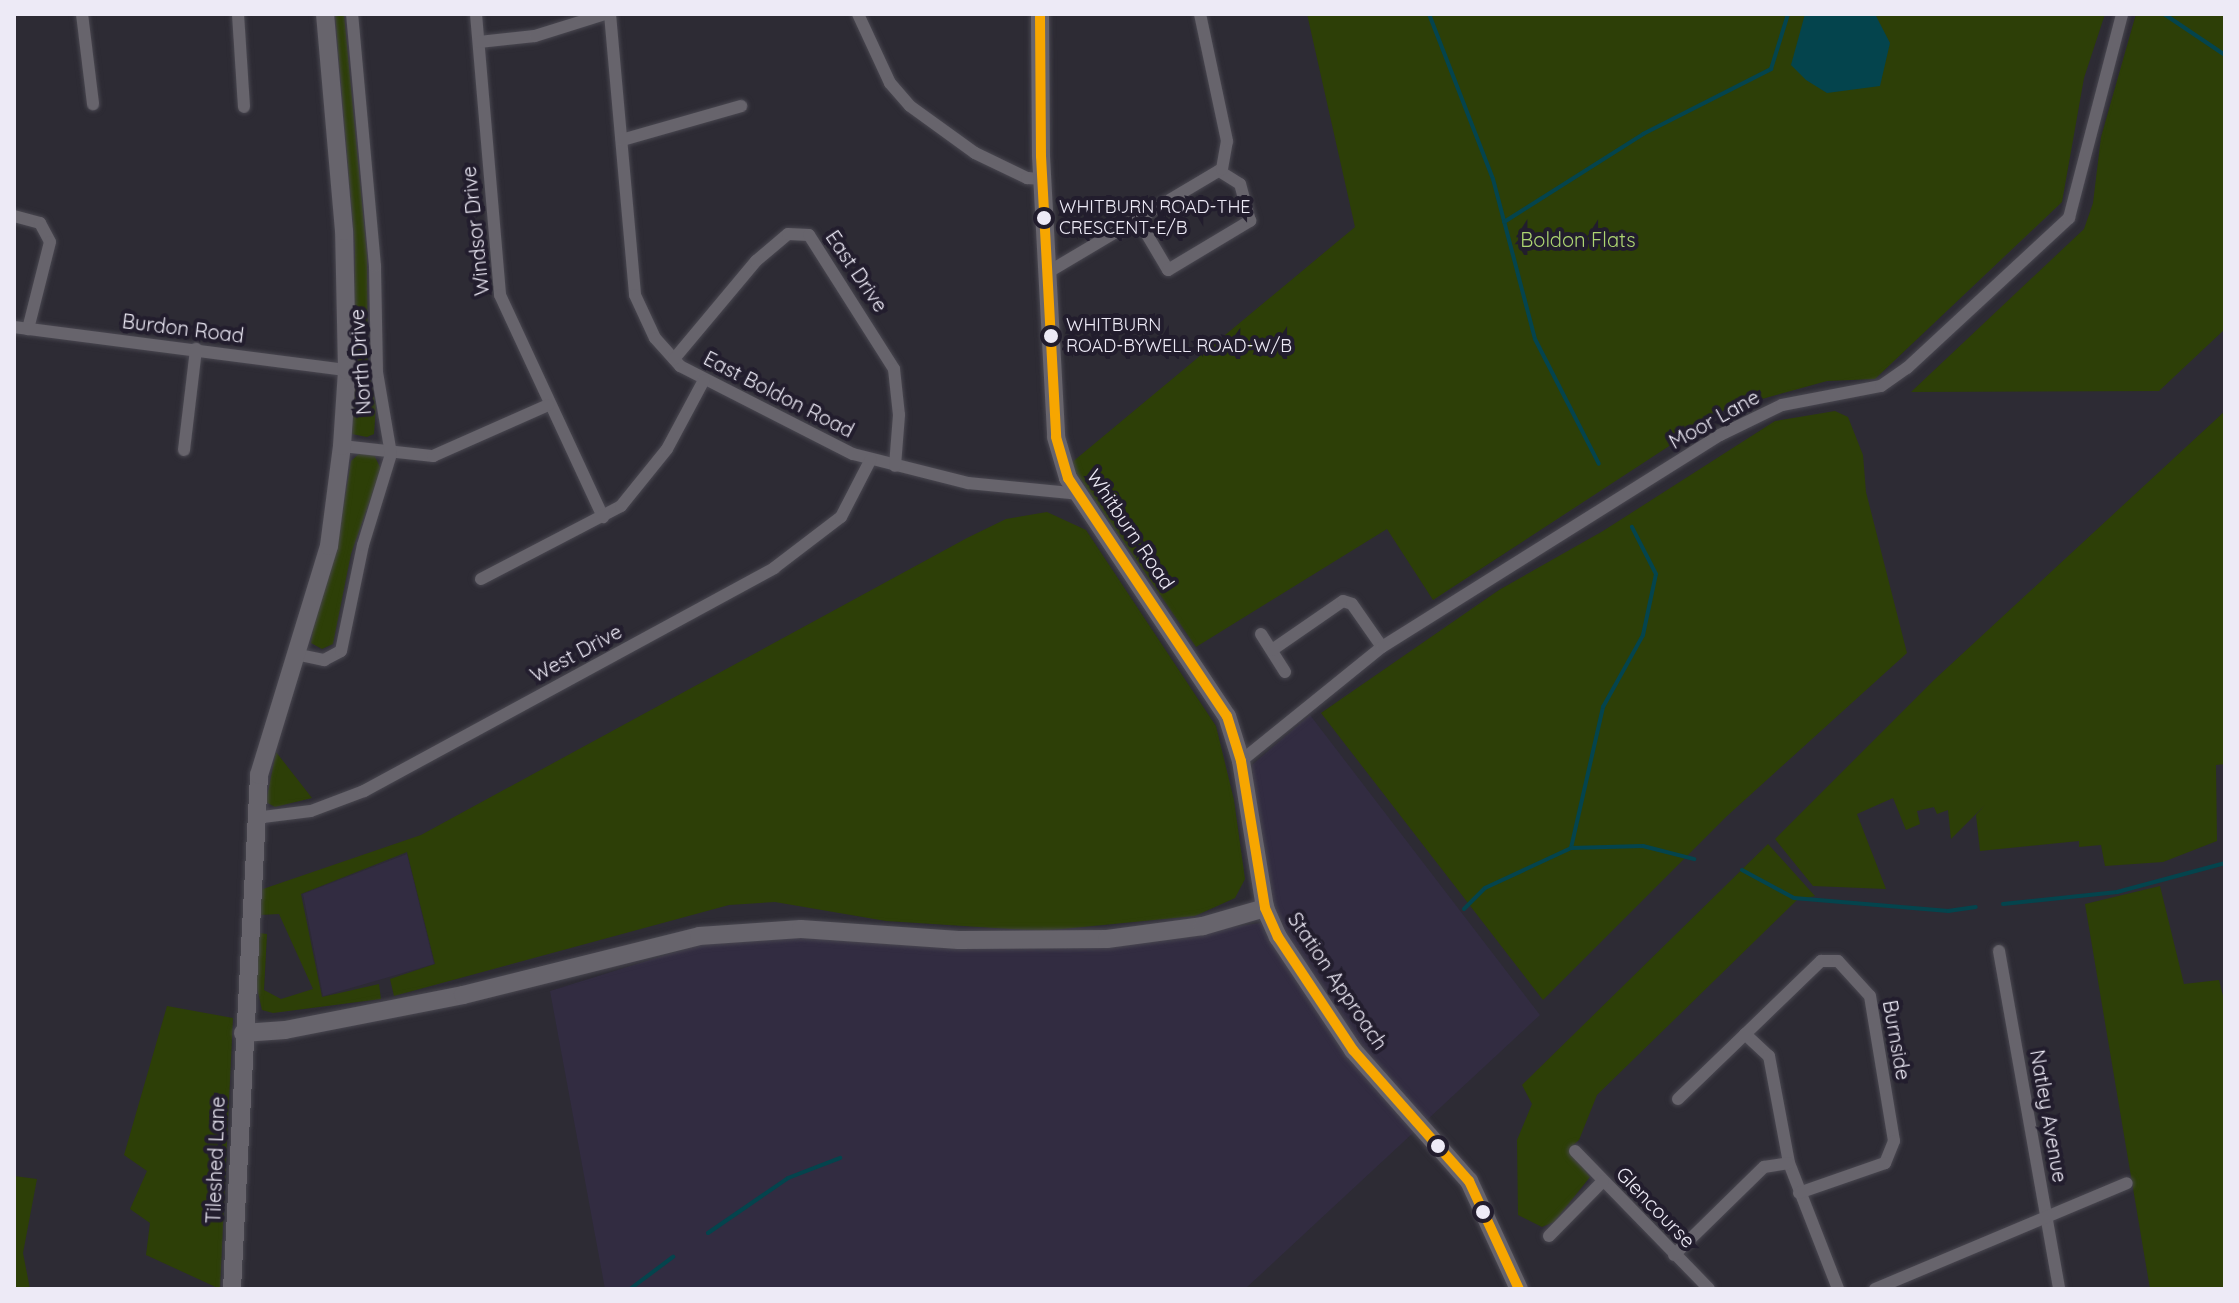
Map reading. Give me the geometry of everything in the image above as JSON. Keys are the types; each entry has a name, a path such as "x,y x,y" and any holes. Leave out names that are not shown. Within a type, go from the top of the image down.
{"street":[{"path":"82,14 93,104"},
{"path":"238,14 244,107"},
{"name":"Tileshed Lane","path":"232,1289 255,818 269,733 329,546 342,446 347,370 344,231 325,14"},
{"name":"North Drive","path":"295,654 324,660 341,651 363,545 391,454 377,372 375,266 352,14"},
{"name":"Windsor Drive","path":"476,14 500,295 548,405 603,517"},
{"path":"479,42 535,36 608,14"},
{"name":"East Boldon Road","path":"608,14 635,295 644,320 674,359 704,380 806,434 871,459 968,483 1080,494"},
{"path":"858,14 890,83 910,106 975,153 1027,178 1043,179"},
{"name":"Whitburn Road","path":"1040,14 1043,179 1056,437 1068,478 1227,716 1241,761"},
{"path":"1050,271 1219,171 1227,141 1200,14"},
{"name":"Moor Lane","path":"1241,761 1382,647 1747,419 1782,405 1881,386 1907,368 2069,218 2077,202 2122,14"},
{"path":"622,140 741,106"},
{"path":"1139,221 1168,270 1250,221 1240,184 1219,171"},
{"path":"14,216 40,223 50,242 28,329"},
{"name":"East Drive","path":"674,359 756,261 788,234 809,235 894,369 899,415 895,466"},
{"name":"Burdon Road","path":"14,327 347,370"},
{"path":"184,450 196,349"},
{"path":"481,579 603,517 646,478 704,380"},
{"path":"342,446 391,454 433,456 451,451 548,405"},
{"name":"West Drive","path":"255,818 311,811 364,791 774,568 841,517 871,459"},
{"path":"1272,650 1343,601 1352,604 1382,647"},
{"path":"1261,634 1285,672"},
{"name":"Station Approach","path":"1241,761 1265,908 1278,937 1353,1050 1469,1181 1519,1289"},
{"path":"243,1033 285,1030 463,995 699,936 801,929 959,940 1107,939 1203,926 1265,908"},
{"name":"Natley Avenue","path":"1999,951 2059,1289"},
{"name":"Burnside","path":"1678,1099 1821,961 1838,961 1870,996 1894,1141 1885,1163 1799,1193"},
{"path":"1745,1034 1769,1056 1789,1163 1838,1289"},
{"name":"Glencourse","path":"1575,1151 1709,1289"},
{"path":"1674,1255 1764,1167 1789,1163"},
{"path":"1549,1236 1603,1181"},
{"path":"1875,1289 1897,1285 2127,1183"}],"shaded area":[{"path":"1310,715 1540,1015 1245,1289 605,1289 550,991 701,944 800,933 1107,944 1261,923 1252,765"},
{"path":"407,854 434,964 323,996 303,894"}],"green space":[{"path":"335,14 344,14 367,256 368,367 376,406 374,434 367,437 352,434 355,248"},
{"name":"Boldon Flats","path":"1307,14 2105,14 2084,78 2062,202 1875,379 1827,381 1726,409 1433,600 1387,529 1196,647 1070,464 1355,227"},
{"path":"2136,14 2225,14 2225,329 2159,391 1911,392 2084,229 2093,203 2101,137"},
{"path":"1835,411 1848,417 1863,455 1866,492 1907,653 1727,816 1543,1000 1321,713 1499,590 1603,531 1775,421"},
{"path":"2225,411 2225,764 2216,765 2217,841 2163,862 2105,866 2101,845 2079,847 2079,841 1980,851 1976,815 1985,805 1951,839 1948,810 1937,814 1934,807 1917,811 1920,824 1906,830 1893,798 1857,814 1886,889 1813,886 1775,839 1934,680"},
{"path":"361,452 374,455 381,469 351,554 333,644 322,649 311,643 313,629 337,545 351,461"},
{"path":"1047,512 1086,530 1216,726 1234,800 1245,879 1235,898 1195,916 1042,931 886,921 775,902 729,905 394,996 390,979 435,964 407,852 301,894 322,997 379,984 381,999 273,1013 262,1010 255,979 259,933 267,934 264,990 281,999 313,989 279,914 259,915 260,890 421,835 967,538 1006,519"},
{"path":"276,752 312,798 275,807 266,802"},
{"path":"1768,844 1815,896 1797,900 1597,1095 1579,1140 1569,1149 1590,1177 1554,1222 1542,1227 1518,1215 1517,1140 1532,1104 1522,1085"},
{"path":"2160,886 2184,984 2219,980 2225,1004 2225,1289 2150,1289 2085,904"},
{"path":"167,1006 233,1018 220,1289 146,1255 150,1223 130,1209 147,1171 124,1155"},
{"path":"14,1176 37,1179 23,1253 30,1289 14,1289"}],"water":[{"path":"1805,14 1875,14 1890,43 1880,86 1827,93 1806,80 1791,65"}],"waterway":[{"path":"1429,14 1493,179 1535,339 1599,464"},
{"path":"1504,222 1643,134 1771,69 1788,14"},
{"path":"2164,14 2225,55"},
{"path":"1571,848 1603,707 1643,635 1656,574 1632,527"},
{"path":"1464,909 1485,888 1571,848 1643,846 1694,859"},
{"path":"2003,904 2117,892 2225,863"},
{"path":"1742,870 1794,898 1948,911 1976,907"},
{"path":"708,1233 788,1178 840,1158"},
{"path":"630,1289 673,1257"}],"transit line":[{"path":"1040,14 1041,156 1056,437 1068,478 1227,716 1241,761 1265,908 1278,937 1353,1050 1469,1181 1519,1289"}],"place":[{"name":"WHITBURN ROAD-THE CRESCENT-E/B","path":"1044,218"},
{"name":"WHITBURN ROAD-BYWELL ROAD-W/B","path":"1051,336"}]}
